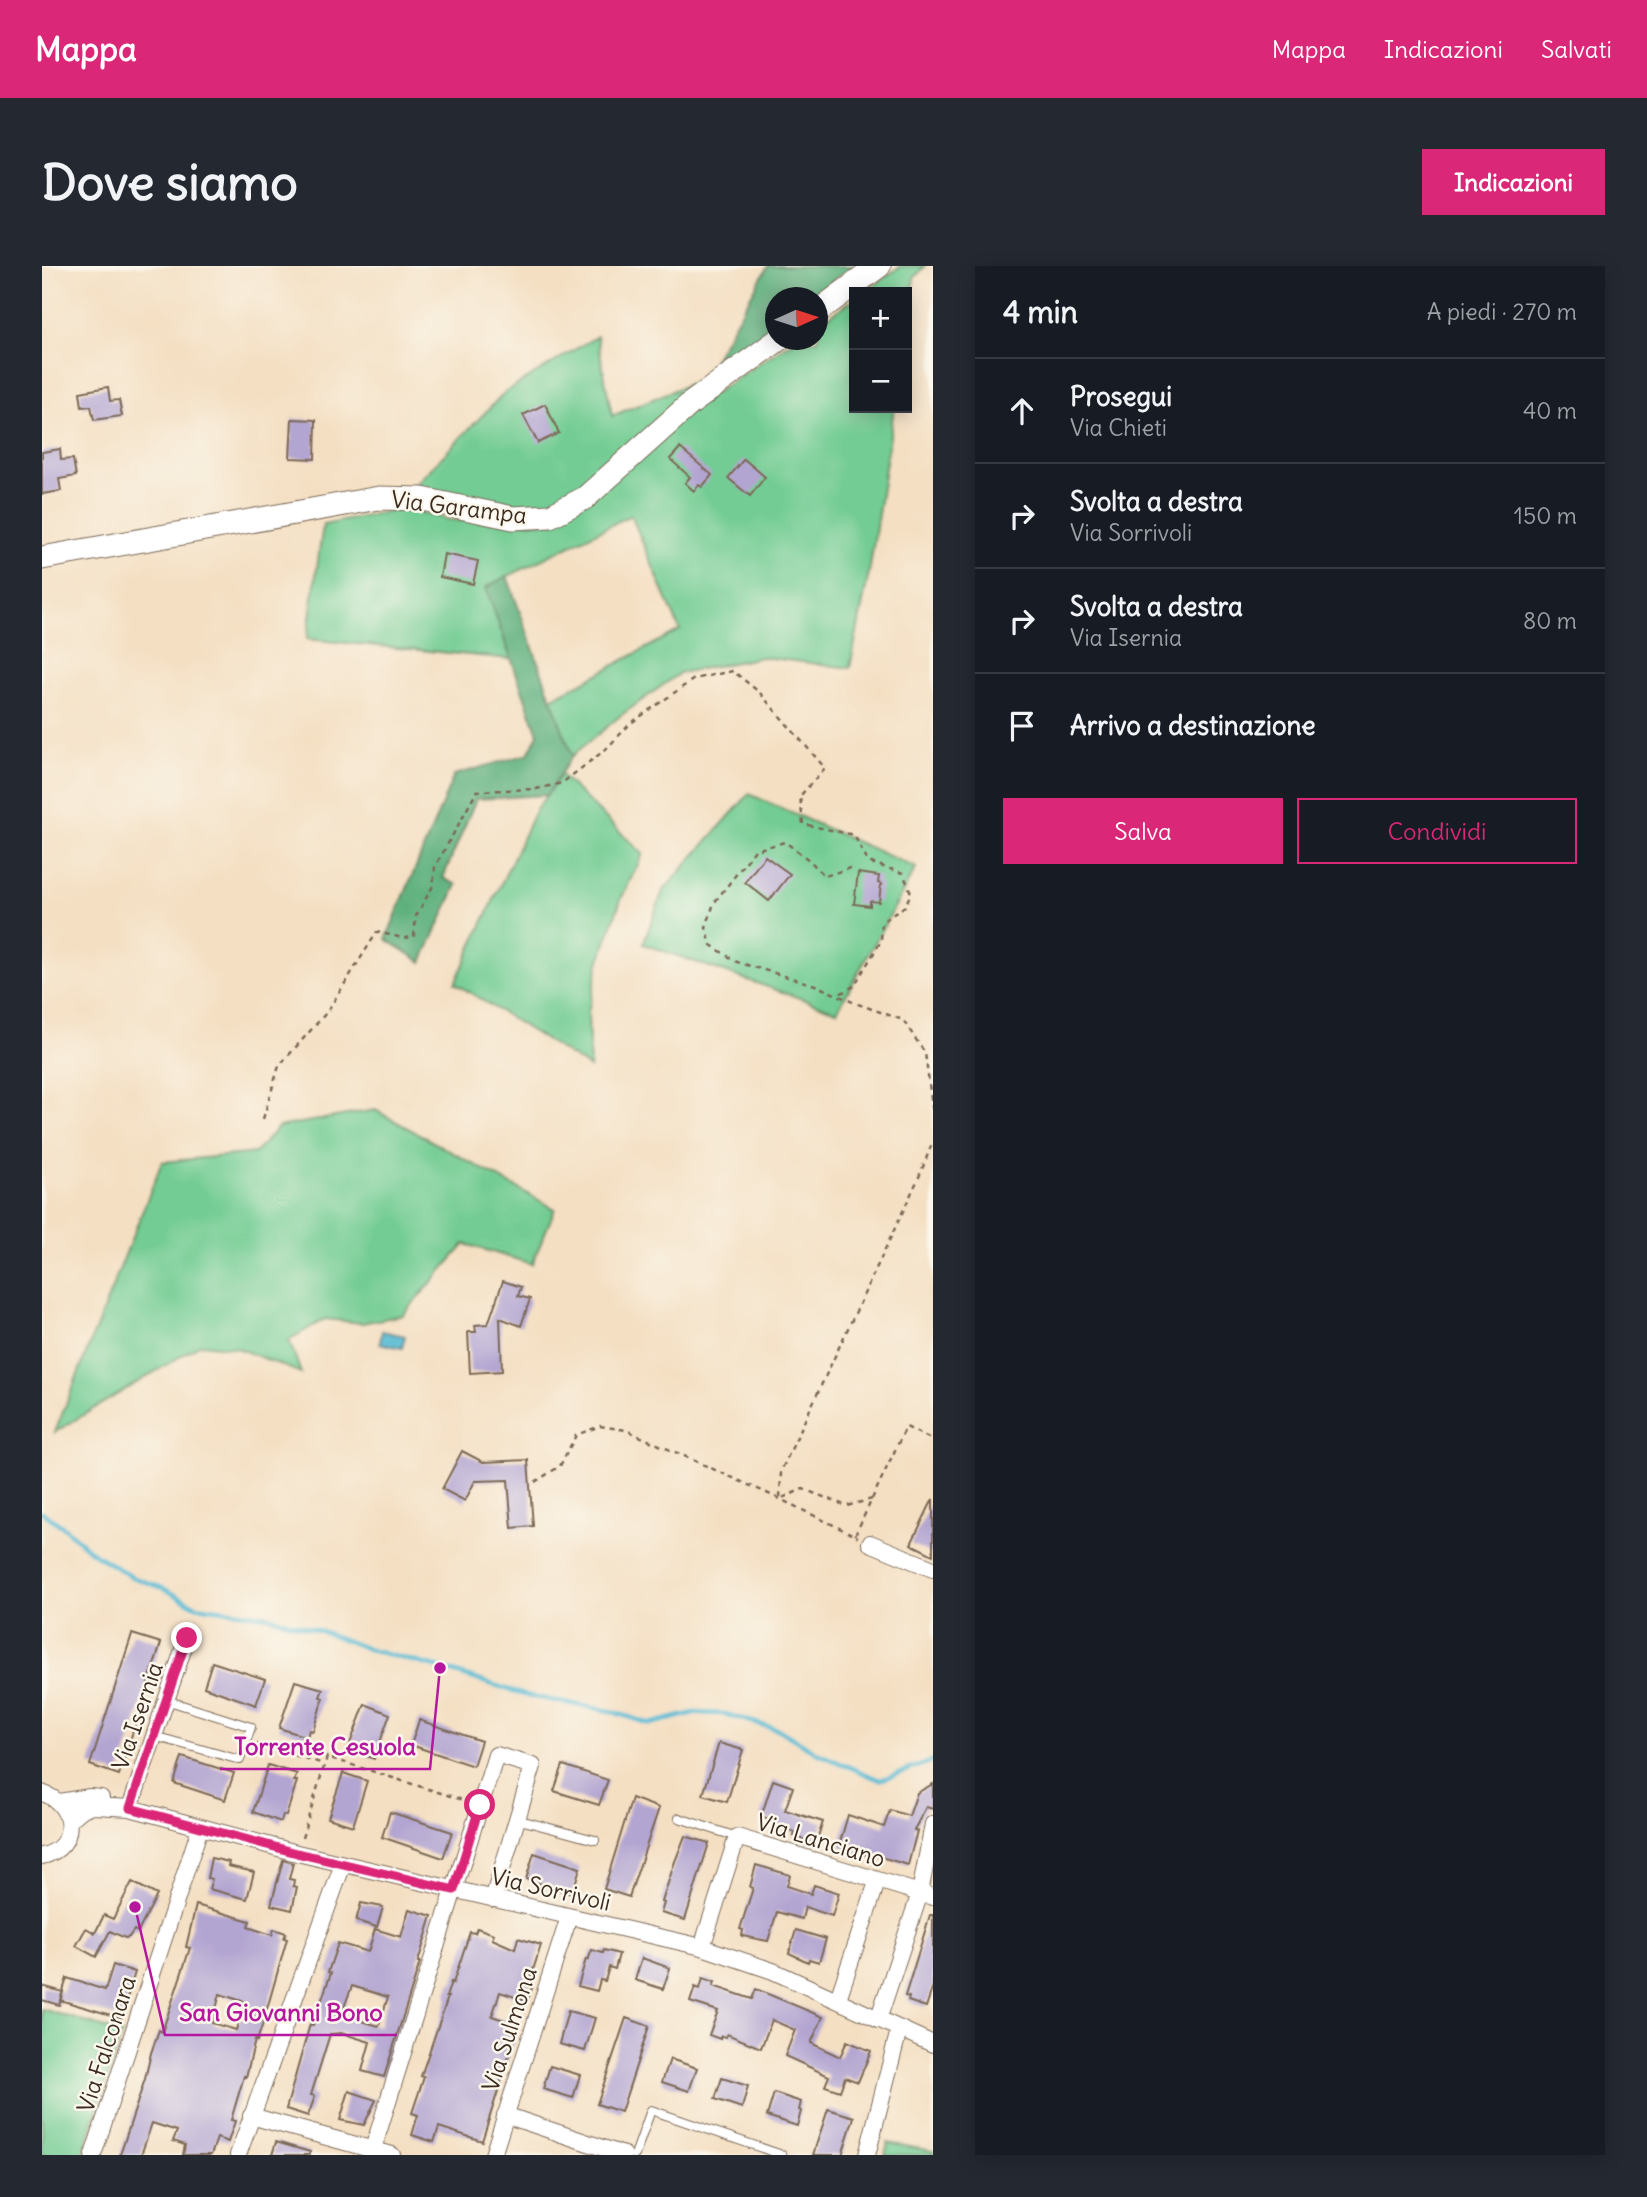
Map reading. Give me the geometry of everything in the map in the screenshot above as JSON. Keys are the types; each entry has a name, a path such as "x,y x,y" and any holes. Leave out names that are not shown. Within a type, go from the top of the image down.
{"street":[{"path":"828,303 879,266"},
{"name":"Via Garampa","path":"42,558 379,498 422,499 513,518 550,516 585,498 690,404 765,349"},
{"path":"870,1543 933,1569"},
{"name":"Via Isernia","path":"130,1808 187,1638"},
{"path":"373,2149 496,1755 533,1766 492,1899"},
{"path":"42,1793 60,1802 90,1797 120,1802 130,1808"},
{"path":"42,1856 57,1849 64,1841 69,1820 60,1802"},
{"name":"Via Sorrivoli","path":"69,1820 85,1808 95,1806 130,1808 297,1853 702,1947 773,1971 933,2044"},
{"path":"878,2020 926,1895 933,1825"},
{"name":"Via Falconara","path":"93,2155 200,1828"},
{"name":"Via Lanciano","path":"702,1947 737,1837 926,1895"},
{"path":"238,2155 343,1864"},
{"path":"838,1999 877,1882"},
{"name":"Via Sulmona","path":"493,2155 569,1917"},
{"path":"867,2155 883,2114 899,2030"},
{"path":"505,2115 624,2155"},
{"path":"251,2116 392,2155"}],"lane":[{"path":"154,1736 240,1760 251,1727 166,1700"},
{"name":"Via Lanciano","path":"679,1818 737,1837"},
{"path":"516,1819 595,1840"},
{"path":"635,2155 651,2110 782,2155"}],"path":[{"path":"263,1119 279,1066 327,1012 377,932 403,938 414,937 416,916 433,886 435,867 477,791 537,789 562,783 605,750 631,723 694,679 733,671 758,692 825,768 800,796 803,824 854,835 869,862 903,873 911,893 905,906 882,922 881,941 854,986 838,995"},
{"path":"850,868 825,876 785,842 755,850 714,903 706,928 711,946 737,962 815,985 903,1020 925,1053 933,1114"},
{"path":"780,1499 781,1471 919,1177 933,1141"},
{"path":"535,1482 560,1466 576,1435 600,1426 626,1430 780,1499 870,1543"},
{"path":"855,1535 905,1427 933,1440"},
{"path":"780,1499 803,1489 847,1506 872,1499"},
{"path":"246,1740 324,1764"},
{"path":"297,1853 327,1757 480,1805"}],"green space":[{"path":"768,266 853,266 825,287 765,287 765,332 703,378"},
{"path":"901,266 925,266 914,278 912,292 912,287 872,287"},
{"path":"849,302 849,413 893,413 870,567 850,668 762,657 680,673 620,716 572,756 551,699 680,630 631,515 486,587 511,659 307,639 323,525 404,508 450,520 554,523 691,409 779,350 828,350 828,317"},
{"path":"597,336 612,416 703,378 601,474 554,505 511,509 408,492 504,393"},
{"path":"507,576 572,756 547,795 476,799 443,878 457,885 422,962 386,939 454,775 528,754 538,734 486,588"},
{"path":"561,775 643,854 621,899 599,963 588,1012 590,1068 455,983 535,811"},
{"path":"749,794 916,868 837,1011 643,944 663,891"},
{"path":"375,1110 555,1209 532,1264 465,1244 403,1315 362,1323 325,1319 289,1340 301,1373 237,1348 201,1344 55,1432 162,1162 255,1153 278,1127"},
{"path":"42,2009 122,2033 83,2155 42,2155"},
{"path":"888,2143 933,2151 933,2155 885,2155"}],"water":[{"path":"382,1331 405,1336 402,1348 380,1343"}],"building":[{"path":"108,387 110,401 119,400 122,416 94,420 91,406 82,407 80,392"},
{"path":"545,404 559,433 538,443 523,415"},
{"path":"292,419 316,420 315,459 290,458"},
{"path":"680,448 712,475 702,487 699,485 694,491 685,483 690,477 670,459"},
{"path":"60,449 61,460 73,459 76,476 59,479 61,491 42,494 42,452"},
{"path":"744,459 765,477 750,496 728,478"},
{"path":"444,554 478,561 473,584 440,577"},
{"path":"765,856 790,874 769,901 745,882"},
{"path":"858,873 879,876 879,902 870,901 870,906 854,904"},
{"path":"503,1281 521,1287 518,1296 530,1299 521,1326 500,1318 502,1371 470,1373 468,1332 476,1332 475,1325 488,1324"},
{"path":"462,1451 483,1462 528,1460 533,1526 512,1528 508,1480 475,1481 465,1501 442,1489"},
{"path":"933,1499 933,1555 911,1544"},
{"path":"132,1634 161,1643 119,1775 90,1765"},
{"path":"212,1662 265,1679 256,1705 204,1687"},
{"path":"295,1681 323,1689 313,1731 309,1730 307,1737 279,1728"},
{"path":"365,1704 390,1714 374,1759 348,1749"},
{"path":"419,1720 481,1741 473,1766 411,1745"},
{"path":"719,1743 743,1750 727,1802 703,1795"},
{"path":"182,1757 234,1773 225,1800 174,1783"},
{"path":"268,1765 297,1774 286,1816 283,1815 281,1822 253,1812"},
{"path":"563,1765 608,1780 599,1805 554,1791"},
{"path":"343,1773 367,1781 353,1826 328,1818"},
{"path":"773,1780 793,1787 785,1810 823,1822 815,1845 802,1841 803,1839 794,1836 795,1832 773,1825 775,1822 761,1817"},
{"path":"933,1784 933,1809 926,1807 914,1830 917,1831 908,1865 867,1853 860,1853 858,1857 846,1853 847,1849 839,1846 848,1815 884,1827 890,1810 909,1816 917,1793"},
{"path":"632,1798 659,1808 629,1897 604,1889"},
{"path":"390,1812 452,1832 443,1858 382,1837"},
{"path":"685,1836 709,1843 685,1920 661,1913 662,1902"},
{"path":"534,1853 580,1868 572,1894 526,1879"},
{"path":"211,1858 229,1862 228,1866 254,1872 247,1899 209,1889 212,1879 207,1878"},
{"path":"283,1860 293,1863 289,1879 294,1880 293,1886 297,1887 292,1910 271,1905"},
{"path":"756,1865 790,1875 787,1886 811,1894 814,1885 839,1893 832,1916 805,1907 802,1919 777,1912 768,1941 742,1936 743,1930 740,1929 753,1888 750,1887"},
{"path":"132,1882 157,1895 138,1932 134,1930 125,1938 110,1931 96,1957 76,1946 86,1928 95,1933 104,1915 113,1919"},
{"path":"361,1903 383,1907 377,1927 356,1921"},
{"path":"196,1905 250,1921 248,1927 272,1935 274,1929 286,1933 284,1938 287,1939 231,2120 235,2121 228,2142 217,2138 211,2155 183,2155 185,2145 173,2141 177,2131 152,2123 141,2155 120,2155 151,2053 159,2030 162,2032 190,1948 186,1947","holes":["220,1994 245,2002 236,2030 212,2023"]},
{"path":"409,1909 432,1916 384,2077 362,2071 370,2042 341,2033 330,2034 311,2095 315,2096 308,2116 286,2109 310,2024 313,2025 331,1973 328,1972 338,1943 368,1952 375,1929 401,1937","holes":["352,1986 388,1997 379,2026 341,2015"]},
{"path":"930,1915 933,1915 933,1986 926,2007 908,2001 909,1997 905,1996"},
{"path":"477,1928 494,1934 492,1939 515,1949 518,1938 541,1945 528,1986 532,1988 527,2001 500,1992 492,2016 519,2025 482,2141 439,2127 434,2142 412,2135 418,2115 412,2113 451,1982 453,1983 470,1932 475,1933"},
{"path":"796,1930 826,1939 819,1962 809,1959 808,1962 789,1953"},
{"path":"592,1950 619,1954 615,1969 609,1967 605,1981 600,1980 597,1991 578,1986 586,1959 588,1960"},
{"path":"642,1958 670,1968 663,1989 635,1980"},
{"path":"113,1965 135,1972 121,2018 60,2000 67,1978 105,1990"},
{"path":"703,1978 715,1982 713,1986 752,1999 756,1989 823,2017 811,2043 840,2057 847,2041 871,2051 858,2082 845,2077 840,2091 825,2086 829,2076 785,2056 795,2030 772,2020 761,2048 727,2034 720,2039 709,2035 718,2011 690,2002 695,1987 700,1989"},
{"path":"42,1986 63,1992 59,2005 42,2000"},
{"path":"568,2011 595,2018 585,2051 559,2044"},
{"path":"626,2018 649,2026 621,2112 597,2104"},
{"path":"670,2059 697,2068 689,2091 662,2082"},
{"path":"550,2066 580,2075 573,2098 543,2089"},
{"path":"722,2078 748,2086 742,2108 715,2099"},
{"path":"349,2091 376,2100 364,2125 340,2120"},
{"path":"774,2093 801,2102 797,2126 767,2116"},
{"path":"828,2109 854,2117 842,2155 813,2155"},
{"path":"276,2142 310,2152 309,2155 272,2155"}],"waterway":[{"path":"42,1512 91,1552 132,1577 163,1588 196,1606 268,1616 327,1633 373,1651 440,1668 529,1696 610,1711 650,1724 694,1713 725,1714 779,1730 819,1754 880,1780 933,1761"}],"place":[{"name":"Torrente Cesuola","path":"440,1668"},
{"name":"San Giovanni Bono","path":"135,1907"}],"route":[{"path":"187,1638 130,1808 297,1853 454,1890 480,1805"}]}
